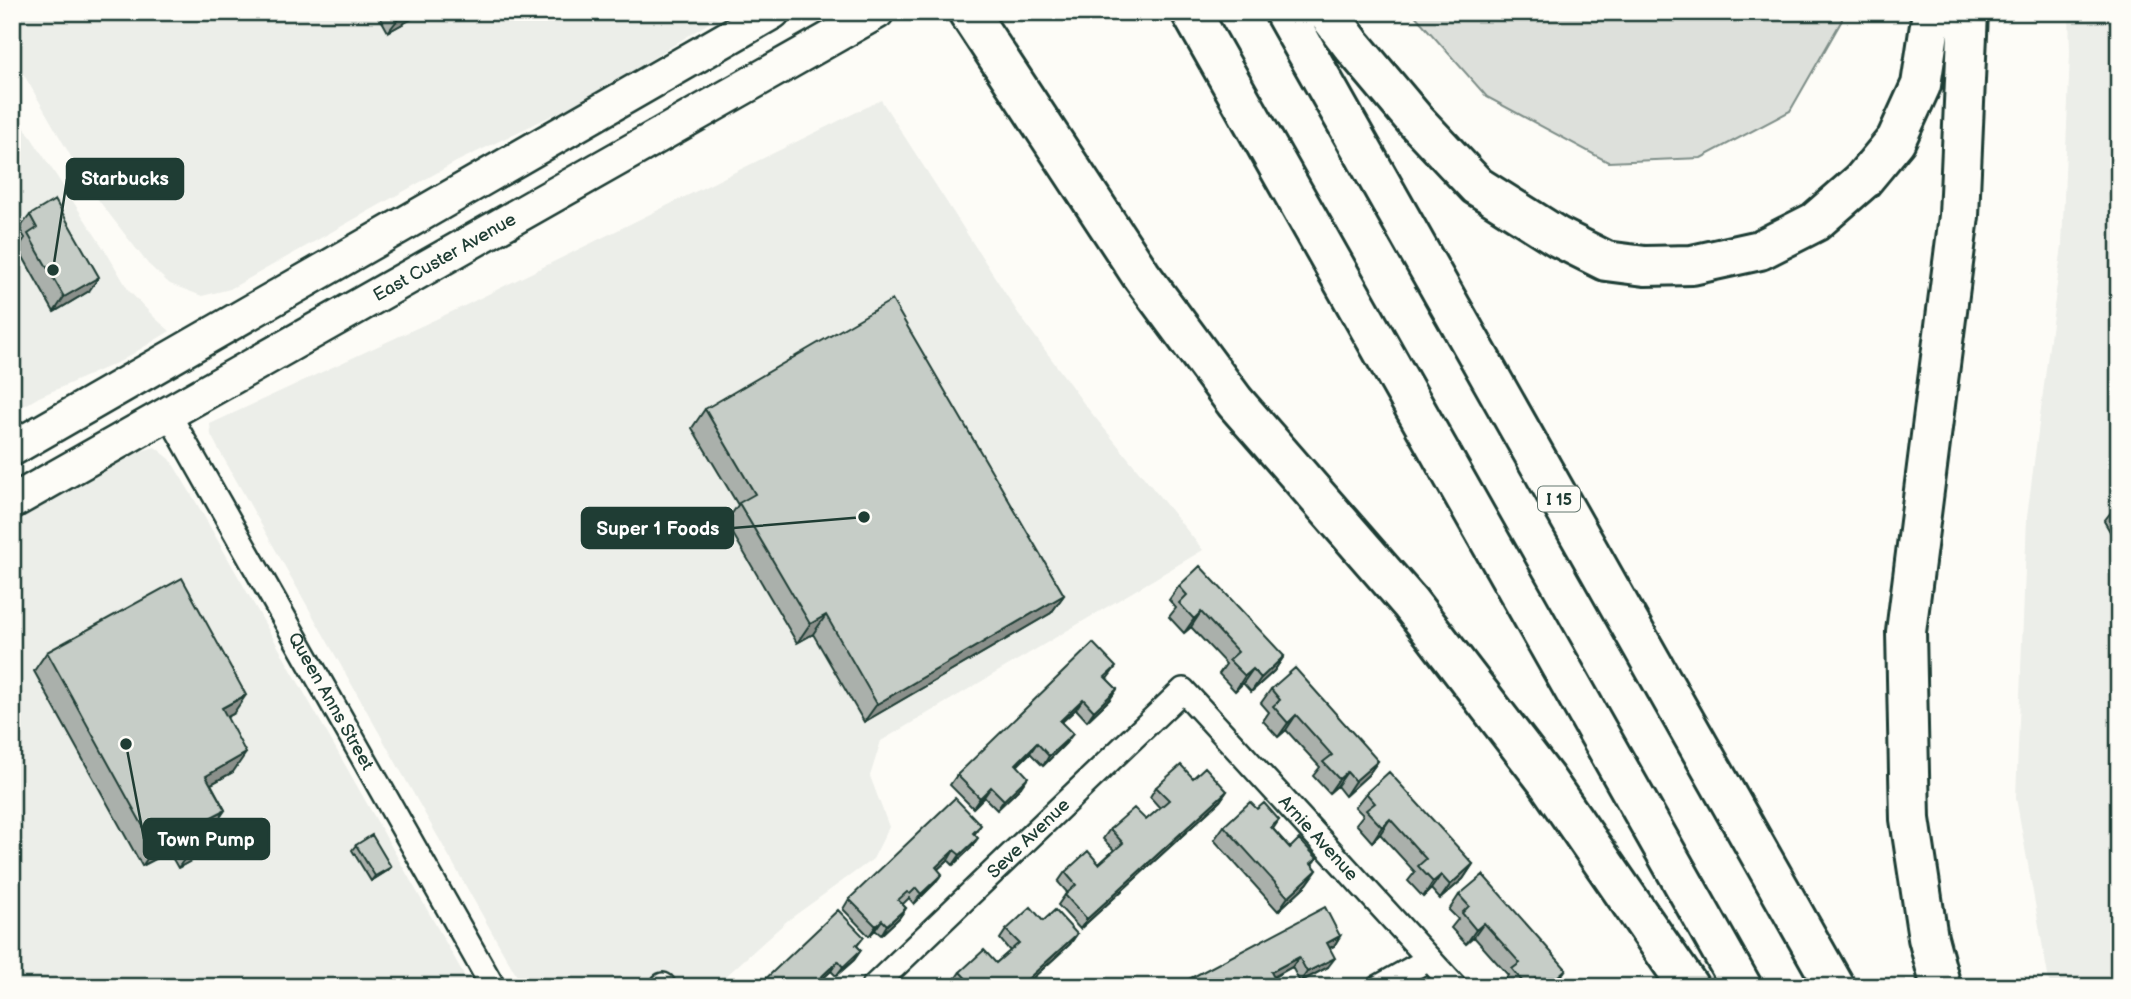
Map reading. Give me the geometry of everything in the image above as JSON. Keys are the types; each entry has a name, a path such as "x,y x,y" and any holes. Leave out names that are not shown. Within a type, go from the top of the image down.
{"highway":[{"path":"968,12 1148,286 1235,402 1410,603 1546,780 1689,987"},
{"path":"1191,12 1742,987"},
{"name":"I 15","path":"1284,12 1835,987"},
{"path":"1328,12 1351,44 1406,109 1477,186 1558,237 1606,261 1645,267 1692,265 1760,250 1815,222 1862,181 1896,140 1921,85 1932,12"},
{"path":"1941,987 1928,938 1910,819 1906,632 1959,216 1968,12"}],"main road":[{"path":"12,449 773,12"},
{"name":"East Custer Avenue","path":"12,502 877,12"}],"street":[{"name":"Queen Anns Street","path":"168,413 494,987"},
{"name":"Arnie Avenue","path":"1184,690 1455,987"},
{"name":"Seve Avenue","path":"873,987 1184,690"},
{"path":"1379,987 1429,959"}],"shaded area":[{"path":"12,12 726,12 596,94 456,162 230,289 202,296 170,284 148,264 89,188 12,54"},
{"path":"1412,12 1840,12 1842,20 1790,111 1701,158 1608,162 1487,97"},
{"path":"2069,12 2119,12 2119,987 2050,987 2016,798 2027,517 2062,245 2070,53"},
{"path":"881,100 1018,313 1085,405 1203,550 881,741 870,776 889,827 873,859 787,921 714,987 523,987 219,450 211,435 210,424 460,308"},
{"path":"12,108 129,291 170,331 121,361 39,397 12,413"},
{"path":"155,447 170,459 196,502 471,987 12,987 12,523 131,454"}],"building":[{"path":"395,12 408,12 399,18"},
{"path":"55,200 99,277 64,297 28,234 37,228 30,215"},
{"path":"892,300 1064,595 877,704 826,615 810,624 739,503 755,494 705,409"},
{"path":"1200,566 1284,656 1261,678 1253,669 1245,676 1229,660 1238,652 1201,612 1194,619 1179,603 1187,595 1179,586"},
{"path":"182,578 246,695 222,708 246,753 206,776 225,810 200,823 209,840 191,850 182,833 155,848 47,652"},
{"path":"1093,643 1116,667 1105,677 1117,689 1094,711 1083,699 1060,721 1073,734 1049,756 1037,743 1016,764 1028,777 1004,800 991,787 980,798 957,775"},
{"path":"1295,668 1378,761 1355,781 1347,772 1339,779 1323,762 1332,755 1296,715 1288,723 1273,706 1280,700 1271,689"},
{"path":"1181,765 1193,778 1205,767 1227,791 1087,919 1065,895 1076,885 1065,872 1088,851 1099,864 1123,843 1110,829 1134,808 1146,820 1169,800 1156,787"},
{"path":"1389,772 1473,864 1450,885 1441,875 1433,882 1418,866 1426,859 1390,819 1382,827 1366,810 1375,803 1366,793"},
{"path":"955,798 981,825 973,833 978,838 960,855 954,850 936,867 942,874 921,894 916,888 910,894 907,892 898,900 906,908 887,925 882,920 876,926 849,899"},
{"path":"1250,802 1257,809 1264,803 1279,820 1271,827 1290,848 1299,839 1317,858 1311,863 1317,870 1288,897 1224,826"},
{"path":"372,835 391,867 375,876 356,845"},
{"path":"1483,875 1566,969 1546,987 1542,987 1535,979 1527,987 1512,969 1520,963 1484,923 1476,930 1462,913 1469,906 1459,895"},
{"path":"1031,907 1043,921 1055,910 1077,934 1019,987 971,987 960,972 984,950 996,963 1019,943 1006,930"},
{"path":"1325,907 1340,936 1327,943 1335,958 1307,972 1299,957 1271,972 1279,987 1174,987"},
{"path":"838,910 864,937 856,945 861,950 843,967 838,961 819,979 825,985 823,987 757,987"}],"place":[{"name":"Starbucks","path":"53,270"},
{"name":"Super 1 Foods","path":"864,517"},
{"name":"Town Pump","path":"126,744"}]}
